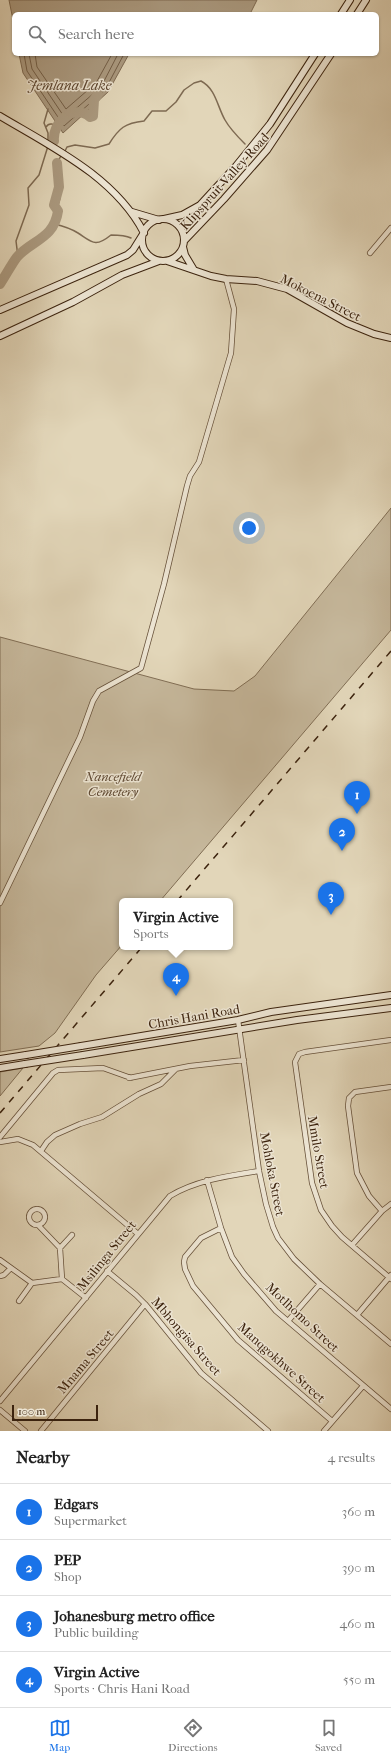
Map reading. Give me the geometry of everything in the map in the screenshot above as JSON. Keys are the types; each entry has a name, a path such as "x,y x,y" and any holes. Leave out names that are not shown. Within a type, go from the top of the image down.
{"main road":[{"path":"342,12 350,0"},
{"path":"358,12 366,0"},
{"name":"Klipspruit Valley Road","path":"162,220 182,215 200,205 236,166 270,124 314,56"},
{"name":"Klipspruit Valley Road","path":"184,244 267,150 330,56"},
{"path":"0,116 91,172 132,212 144,234 142,240 145,250 149,255 159,261"},
{"path":"132,212 162,220 170,220 179,226 184,236 185,255 194,270"},
{"path":"0,310 127,255 133,250 151,223 162,220"},
{"path":"0,336 73,302 122,275 159,261 167,261 177,256 184,244"},
{"name":"Mokoena Street","path":"167,261 226,279 257,281 287,289 347,323 374,334 391,338"},
{"name":"Chris Hani Road","path":"0,1059 238,1020 271,1012 391,995"},
{"name":"Chris Hani Road","path":"0,1068 297,1020 391,1008"}],"street":[{"path":"370,253 391,228"},
{"path":"0,903 80,737 93,701 100,691 141,668 164,584 187,486 190,476 199,462 230,353 234,309 226,279"},
{"name":"Mohloka Street","path":"238,1020 259,1171 269,1216 278,1238 294,1259 320,1284 391,1344"},
{"name":"Mmilo Street","path":"390,1277 332,1226 321,1210 312,1183 294,1062 299,1054 305,1052 391,1040"},
{"path":"0,1137 53,1073 58,1070 73,1071 103,1068 128,1079 207,1064 244,1060"},
{"path":"41,1151 47,1142 55,1135 80,1124 102,1117 139,1094 161,1084 175,1070"},
{"path":"382,1211 369,1196 357,1173 348,1106 349,1098 356,1092 391,1087"},
{"path":"0,1142 11,1139 24,1141 41,1151 138,1234"},
{"name":"Msilinga Street","path":"0,1401 170,1196 183,1189 207,1180 259,1171"},
{"name":"Motlhomo Street","path":"207,1180 221,1228 232,1258 238,1266 264,1298 288,1321 391,1409"},
{"path":"352,1245 382,1211 391,1204"},
{"path":"38,1225 60,1248 62,1279"},
{"name":"Manqgokhwe Street","path":"221,1228 201,1238 185,1257 185,1269 192,1286 238,1340 332,1421"},
{"path":"60,1248 72,1235"},
{"path":"0,1260 32,1283 62,1279 86,1298"},
{"path":"0,1276 4,1275 11,1268"},
{"name":"Mbhongisa Street","path":"107,1271 145,1304 198,1370 268,1431"},
{"path":"357,1315 390,1277"},
{"path":"19,1301 32,1283"},
{"path":"288,1321 320,1284"},
{"name":"Mnama Street","path":"41,1431 145,1304"},
{"path":"324,1431 363,1386"},
{"path":"0,1410 25,1431"}],"green space":[{"name":"Nancefield Cemetery","path":"391,508 391,630 163,898 119,898 119,948 96,975 55,1033 39,1046 0,1052 0,637 194,689 234,691 255,676"},
{"path":"23,1068 0,1096 0,1072"}],"water":[{"path":"9,0 257,0 251,12 12,12 12,15"},
{"name":"Jemlana Lake","path":"19,56 128,56 108,92 63,133 23,73"}],"waterway":[{"path":"65,151 67,147 75,145 95,148 109,144 123,127 132,123 144,121 152,111 166,111 176,102 184,90 194,83 201,81 210,88 216,98 222,115 234,133 245,144"},
{"path":"54,141 54,134 60,121 71,113 77,112 84,113 90,117 93,116 94,100 98,94"},
{"path":"48,109 44,123 48,133 48,143"},
{"path":"46,127 49,124 58,127"},
{"path":"18,257 16,241 29,205 28,188 39,175 48,146"},
{"path":"57,163 62,154"},
{"path":"0,284 17,257 42,238 52,228 56,220 58,211 54,205 59,187 57,163"},
{"path":"57,209 60,198 59,187"},
{"path":"54,224 72,230 94,242 106,239 111,235 131,238"}],"railway":[{"path":"180,898 391,651"},
{"path":"0,1113 139,950"}],"place":[{"name":"Edgars","path":"357,814"},
{"name":"PEP","path":"342,851"},
{"name":"Johanesburg metro office","path":"331,915"},
{"name":"Virgin Active","path":"176,996"}]}
